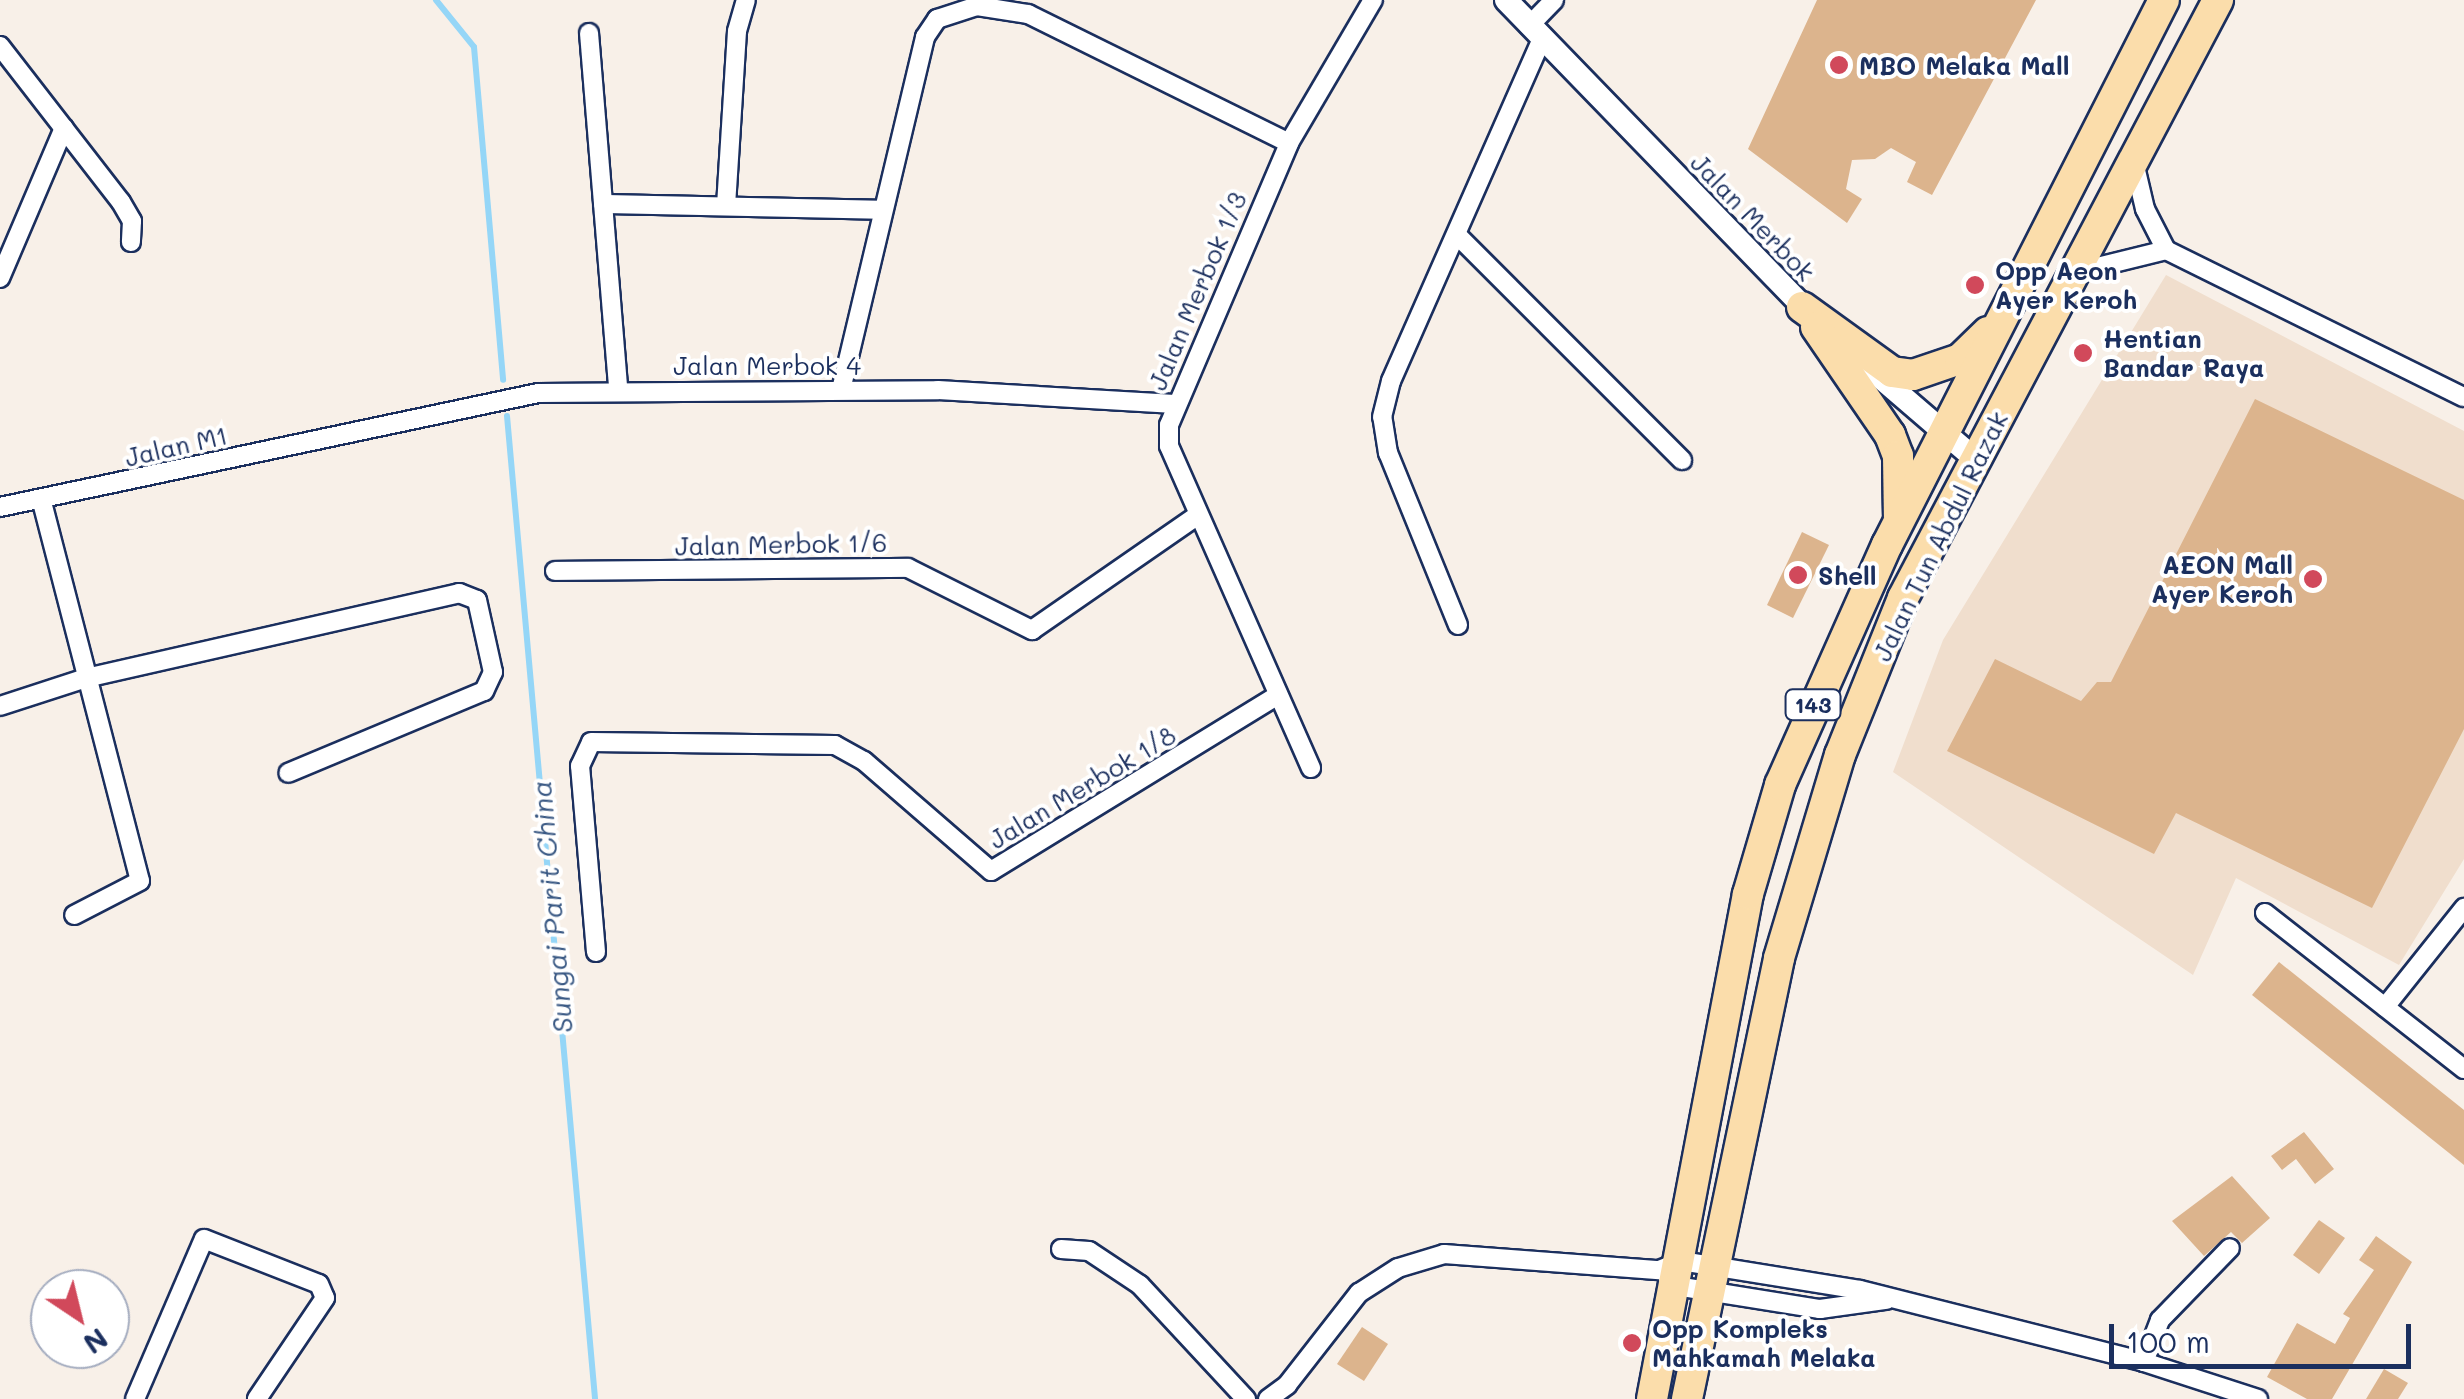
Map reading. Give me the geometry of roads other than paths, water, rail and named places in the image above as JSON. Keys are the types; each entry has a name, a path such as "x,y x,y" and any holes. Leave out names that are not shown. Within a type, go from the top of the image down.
{"highway":[{"name":"Jalan Tun Abdul Razak","path":"1652,1399 1672,1273 1748,894 1780,784 1898,525 2164,0"},
{"name":"Jalan Tun Abdul Razak","path":"1687,1399 1802,869 1904,598 2218,0"},
{"path":"1802,307 1892,372 1913,376 1960,359 2016,294"},
{"path":"1802,307 1890,436 1898,456 1898,525"}],"street":[{"path":"726,206 738,30 746,0"},
{"name":"Jalan Merbok","path":"1506,0 1802,307 1944,435 1975,458"},
{"path":"1458,625 1388,453 1382,416 1391,381 1458,236 1536,33 1554,0"},
{"name":"Jalan Merbok 1/3","path":"1311,768 1169,446 1175,404 1289,143 1373,3"},
{"path":"841,390 925,37 937,20 977,6 1028,14 1289,143"},
{"path":"589,33 618,389"},
{"path":"2,54 64,128 132,221 131,242"},
{"path":"0,278 64,128"},
{"path":"2134,162 2145,209 2166,250 2464,397"},
{"path":"603,204 882,210"},
{"path":"1458,236 1682,460"},
{"path":"2076,273 2166,250"},
{"name":"Jalan Merbok 4","path":"362,429 538,393 618,389 1081,394 1175,404"},
{"name":"Jalan M1","path":"0,507 42,502 362,429"},
{"path":"42,502 140,881 74,916"},
{"name":"Jalan Merbok 1/6","path":"554,571 908,568 1032,630 1198,515"},
{"path":"0,706 86,678 459,593 477,600 493,672 484,691 288,772"},
{"name":"Jalan Merbok 1/8","path":"596,952 580,766 584,748 601,740 835,745 864,761 991,870 1056,837 1278,695"},
{"path":"2384,1007 2464,908"},
{"path":"2265,913 2464,1069"},
{"path":"134,1399 204,1239 319,1284 325,1298 257,1399"},
{"path":"2144,1362 2160,1320 2230,1248"},
{"path":"1061,1249 1088,1251 1140,1285 1246,1399"},
{"path":"1268,1399 1287,1385 1359,1293 1398,1268 1444,1254 1672,1273 1897,1299 2144,1362 2258,1399"},
{"path":"1711,1278 1820,1308 1897,1299"}],"waterway":[{"name":"Sungai Parit China","path":"436,0 474,47 503,380"},
{"name":"Sungai Parit China","path":"507,416 595,1399"}],"place":[{"name":"MBO Melaka Mall","path":"1839,65"},
{"name":"Opp Aeon Ayer Keroh","path":"1975,285"},
{"name":"Hentian Bandar Raya","path":"2083,353"},
{"name":"Shell","path":"1798,575"},
{"name":"AEON Mall Ayer Keroh","path":"2313,579"},
{"name":"Opp Kompleks Mahkamah Melaka","path":"1632,1343"}]}
